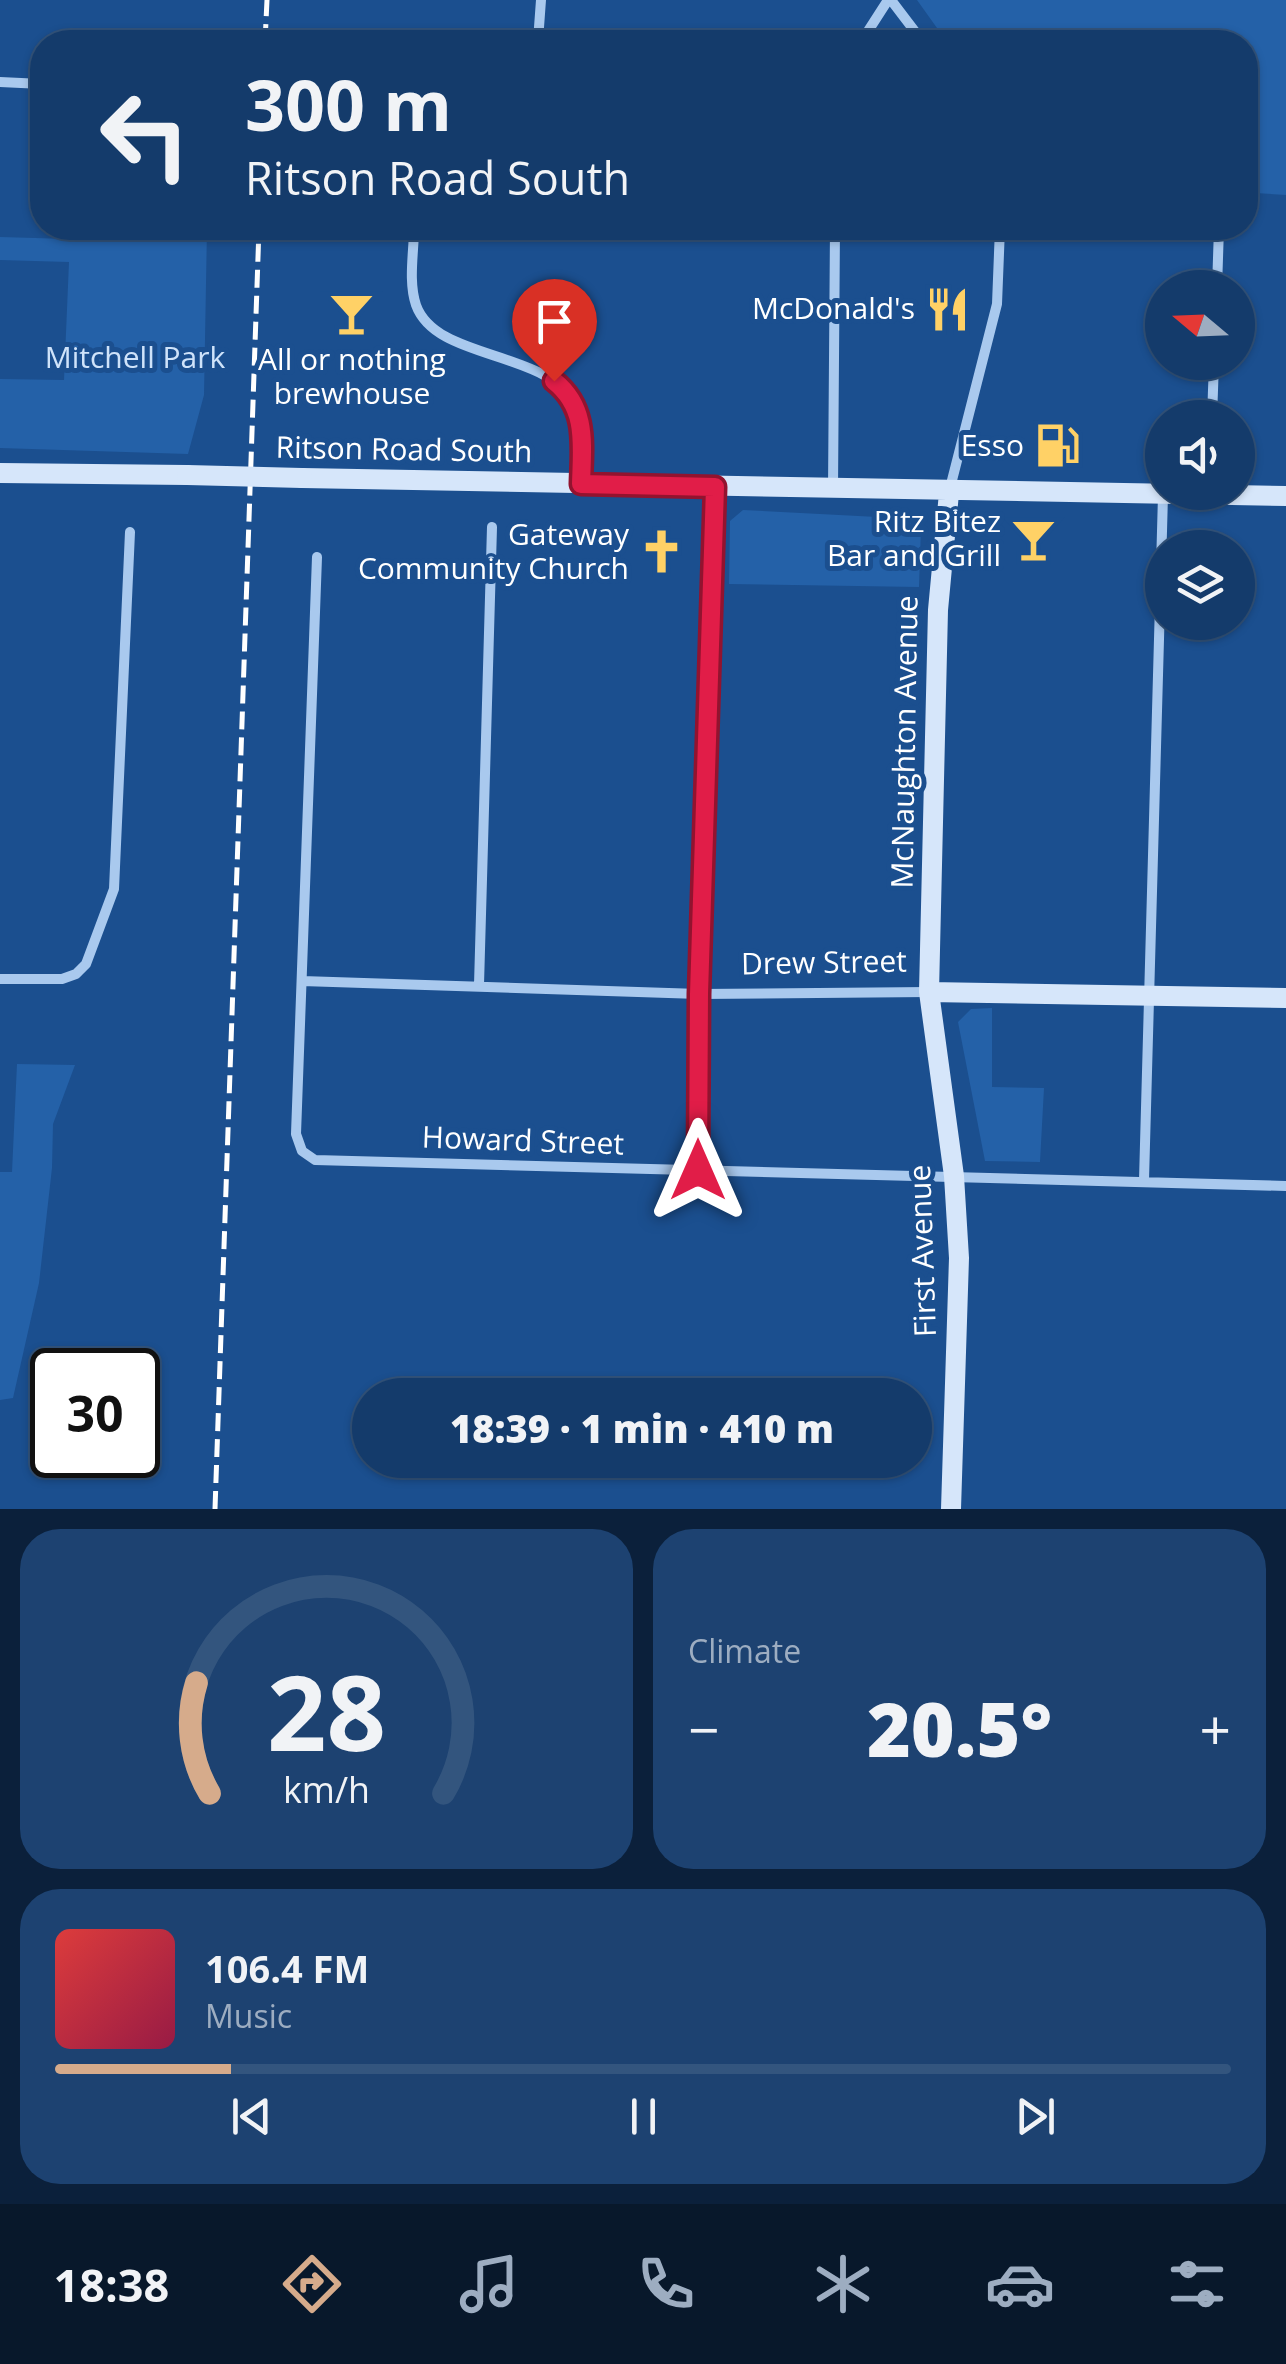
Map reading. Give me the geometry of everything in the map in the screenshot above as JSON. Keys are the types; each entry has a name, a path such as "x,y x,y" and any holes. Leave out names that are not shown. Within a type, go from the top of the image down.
{"main road":[{"name":"Ritson Road South","path":"0,473 1145,495"},
{"name":"McNaughton Avenue","path":"929,992 938,596 948,493"},
{"name":"Ritson Road South","path":"1255,495 1286,496"},
{"name":"Drew Street","path":"929,992 1286,998"},
{"name":"First Avenue","path":"929,992 954,1176 960,1258 952,1509"}],"street":[{"path":"539,30 541,0"},
{"path":"869,30 889,0 913,30"},
{"path":"0,82 30,83"},
{"path":"414,240 412,284 422,316 442,334 545,376 564,388 581,418 581,484"},
{"path":"833,490 835,240"},
{"path":"948,493 996,304 999,240"},
{"path":"1217,270 1218,240"},
{"path":"698,1170 699,994 715,487"},
{"path":"1144,1180 1163,510"},
{"path":"479,985 492,527"},
{"path":"0,978 62,979 76,974 86,964 114,889 130,532"},
{"path":"302,981 317,558"},
{"name":"Drew Street","path":"302,981 699,994 929,992"},
{"name":"Howard Street","path":"302,981 296,1134 302,1151 315,1160 1286,1186"}],"green space":[{"path":"917,0 1286,0 1286,195 1258,193 1258,30 938,30"},
{"name":"Mitchell Park","path":"0,237 207,240 204,395 188,454 0,448 0,379 64,380 69,262 0,260"},
{"path":"743,510 916,519 921,526 919,587 729,584 730,521"},
{"path":"992,1008 992,1087 1044,1088 1040,1162 985,1161 958,1022 971,1009"},
{"path":"17,1064 75,1065 53,1124 39,1283 13,1398 0,1400 0,1172 12,1172"}],"railway":[{"path":"266,30 267,0"},
{"path":"215,1509 259,240"}],"place":[{"name":"McDonald's","path":"948,309"},
{"name":"All or nothing brewhouse","path":"352,313"},
{"name":"Esso","path":"1057,446"},
{"name":"Ritz Bitez Bar and Grill","path":"1034,539"},
{"name":"Gateway Community Church","path":"662,552"}],"route":[{"path":"554,381 564,388 581,418 581,484 715,487 699,994 698,1170"}]}
